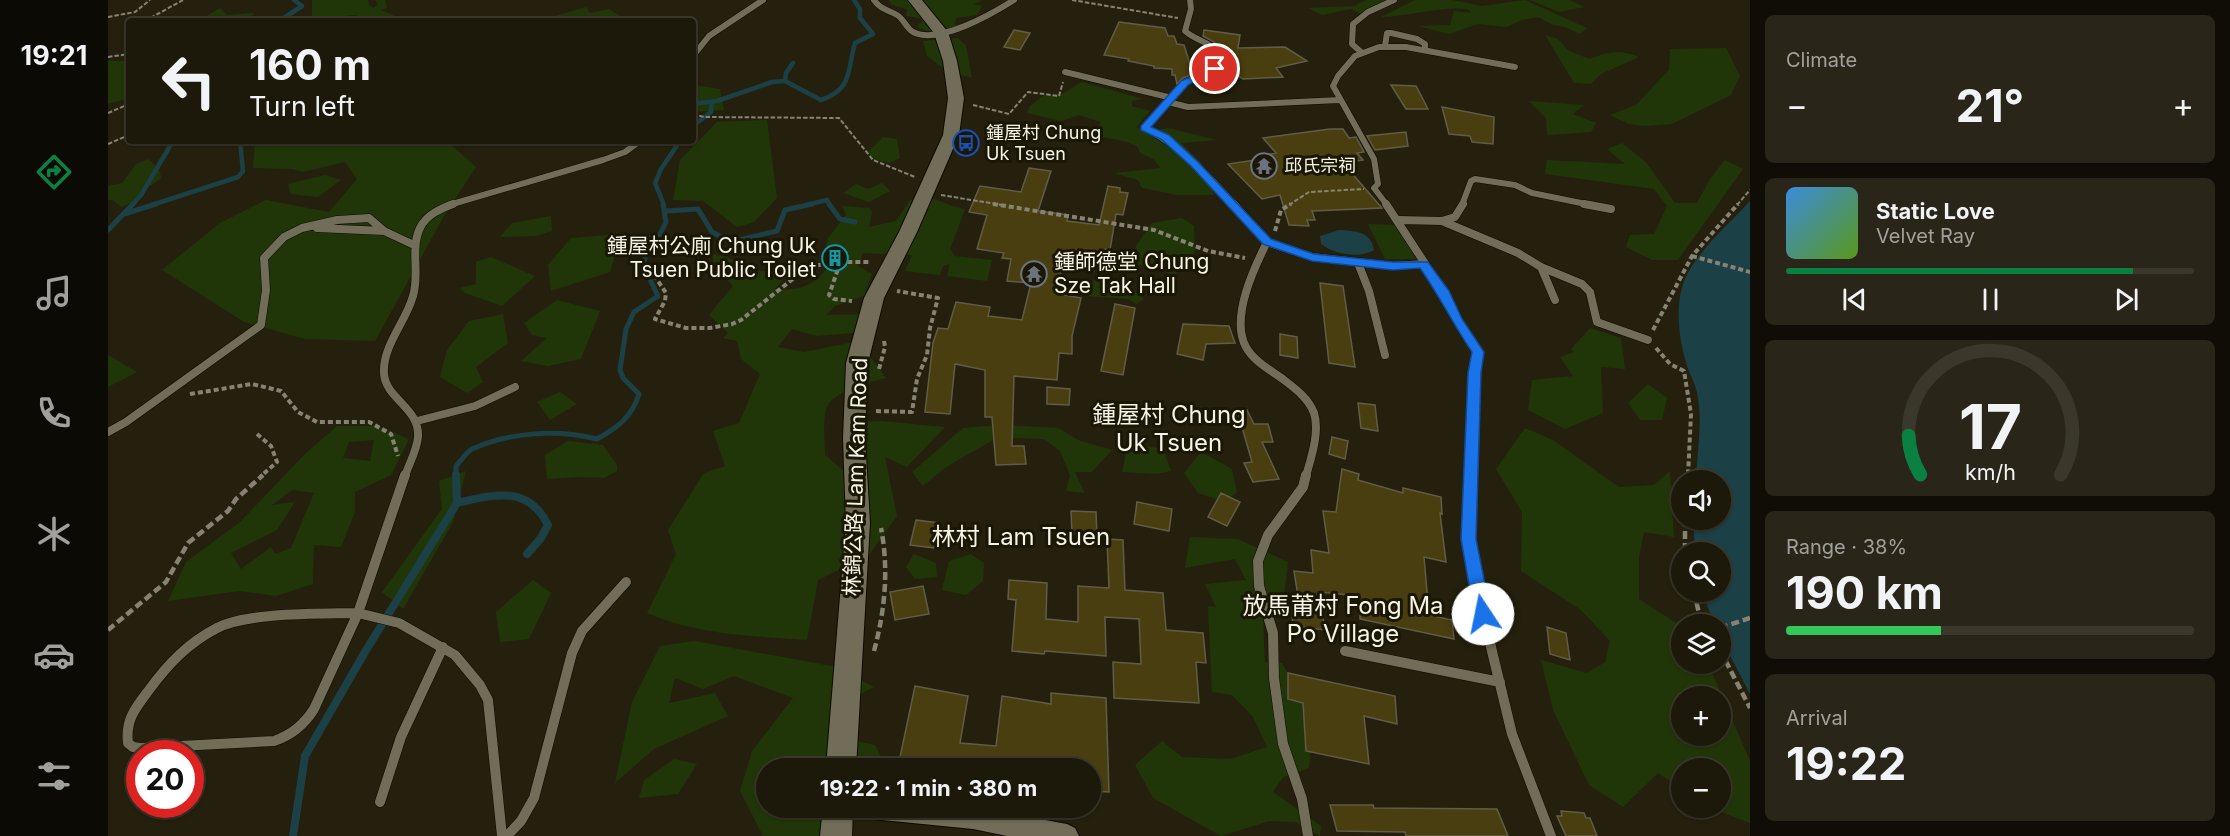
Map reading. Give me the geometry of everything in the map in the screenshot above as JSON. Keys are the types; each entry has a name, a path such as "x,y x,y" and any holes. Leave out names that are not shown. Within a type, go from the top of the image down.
{"main road":[{"name":"林錦公路 Lam Kam Road","path":"842,758 858,523 854,438 857,363 874,298 932,191 951,135 956,98 950,62 941,32 915,0"},
{"path":"836,836 837,818"}],"street":[{"path":"974,818 1067,836"}],"lane":[{"path":"696,52 709,34 746,14 763,0"},
{"path":"874,0 880,9 896,14 910,31 920,35 941,32 987,18 1014,0"},
{"path":"1190,0 1191,9 1185,31 1214,47 1217,51 1218,65 1209,74 1186,82 1145,128 1166,137 1195,164 1267,242 1312,257 1393,266 1424,264"},
{"path":"1361,52 1352,44 1353,24 1358,17 1394,0"},
{"path":"1385,46 1387,33 1391,33 1421,41 1425,44 1425,50"},
{"path":"1515,67 1446,56 1425,50 1385,46 1361,52 1347,64 1334,82 1340,100 1374,159 1378,184 1374,188 1399,220 1478,352 1474,373 1468,539 1483,614 1512,734 1551,836"},
{"path":"1065,72 1188,106 1340,100"},
{"path":"502,836 493,730 488,700 469,669 443,647 399,623 358,613 251,618 232,622 206,634 170,662 137,706 126,729 128,743 133,747 141,748 274,741 290,735 310,716 358,613 417,438 417,421 387,382 384,372 414,295 417,279 414,245 422,224 451,204 603,160 625,152 636,144"},
{"path":"1399,220 1442,221 1451,219 1458,214 1471,181 1475,179 1515,185 1532,193 1611,208"},
{"path":"108,432 126,423 261,325 266,290 264,258 284,236 305,227 346,218 369,218 384,231 414,245"},
{"path":"1442,221 1518,253 1541,267 1588,288 1592,296 1594,317 1597,322 1648,340"},
{"path":"305,227 384,231"},
{"path":"1267,242 1244,296 1243,333 1246,348 1252,357 1304,396 1314,414 1315,425 1315,435 1303,487 1268,535 1258,561 1260,586 1273,633 1274,678 1283,744 1302,799 1308,836"},
{"path":"1358,263 1369,291 1385,355"},
{"path":"1541,267 1555,300"},
{"path":"417,421 475,406 515,387"},
{"path":"507,836 521,821 534,798 572,653 582,631 626,582"},
{"path":"380,802 402,737 443,647"},
{"path":"1345,651 1500,682"}],"path":[{"path":"108,17 135,12 150,0"},
{"path":"150,18 183,0"},
{"path":"1072,0 1187,20"},
{"path":"108,57 126,54"},
{"path":"968,100 967,104 1009,114 1028,92 1059,96 1065,72"},
{"path":"108,113 126,105"},
{"path":"696,115 704,117 838,118 873,160 932,191 1154,231 1208,251 1257,261"},
{"path":"108,144 126,136"},
{"path":"1267,242 1273,238 1281,210 1309,192 1374,188"},
{"path":"1688,470 1691,414 1684,371 1670,364 1648,340 1692,256 1750,190"},
{"path":"1692,256 1750,272"},
{"path":"654,275 666,293 665,301 655,319 664,325 710,328 732,326 808,267 836,262 869,262"},
{"path":"836,262 838,269 829,295 852,301"},
{"path":"873,402 872,410 912,412 917,379 927,355 930,328 938,298 888,289"},
{"path":"877,376 885,347 884,339"},
{"path":"180,399 189,394 252,384 281,391 298,412 317,422 369,422 391,434 405,476"},
{"path":"108,630 166,582 188,543 228,511 236,499 277,462 271,446 257,434"},
{"path":"871,661 881,627 886,550 880,524"},
{"path":"1731,624 1750,618"},
{"path":"1731,671 1750,708"}],"green space":[{"path":"312,0 368,0 369,5 374,8 378,4 375,0 385,0 387,8 381,10 400,18 366,18 355,15 312,18"},
{"path":"889,0 983,1 973,4 982,6 977,15 956,18 954,33 937,35 917,27 924,19 906,16 907,9 892,5"},
{"path":"1366,0 1386,0 1385,9 1359,13 1351,9 1322,15 1308,8 1354,6"},
{"path":"1415,0 1452,0 1482,6 1525,0 1587,28 1580,34 1538,17 1522,20 1506,27 1478,24 1449,34 1418,26 1450,25 1454,11 1471,13 1468,9 1446,9 1381,17"},
{"path":"1530,0 1570,0 1584,7 1559,12"},
{"path":"586,7 590,13 609,9 622,17 620,18 548,18"},
{"path":"220,8 227,15 254,13 250,18 205,17"},
{"path":"1545,35 1558,39 1569,51 1590,59 1614,52 1639,57 1601,74 1591,84 1574,83"},
{"path":"958,38 966,46 972,78 947,71 927,56 923,41"},
{"path":"1726,48 1740,76 1731,95 1672,124 1644,126 1629,124 1610,115 1636,105 1669,70 1670,49"},
{"path":"108,61 126,61 126,99 108,104"},
{"path":"1082,82 1143,99 1132,101 1132,106 1150,111 1137,127 1148,133 1168,128 1216,140 1181,143 1201,163 1214,195 1178,195 1142,188 1138,180 1114,173 1161,168 1153,159 1140,153 1138,147 1127,142 1093,135 1101,122 1079,115 1061,121 1027,113 1030,106 1046,94 1059,96"},
{"path":"696,85 720,89 724,110 696,112"},
{"path":"1529,101 1584,105 1573,114 1596,123 1591,132 1547,135 1546,118"},
{"path":"767,120 777,198 754,222 737,227 703,201 673,200 680,160 717,122"},
{"path":"883,137 897,139 900,158 890,163 873,160 868,152"},
{"path":"1622,143 1646,162 1675,203 1697,203 1710,179 1725,160 1743,169 1678,260 1652,260 1626,247 1630,235 1654,234 1667,206 1654,189 1545,174 1547,160 1625,164 1607,149"},
{"path":"255,144 450,144 476,167 444,216 375,341 305,339 244,322 162,270 220,223 266,200 329,212 357,179 345,162 303,172 293,169 253,168"},
{"path":"149,159 160,172 161,178 139,194 139,200 121,207 113,200 108,200 108,186 122,183 136,164"},
{"path":"325,175 341,180 318,197 291,194 288,184"},
{"path":"882,183 890,191 869,202 843,193 856,184 868,189"},
{"path":"929,198 965,209 950,249 955,256 992,260 987,281 947,276 950,264 943,266 940,275 905,271 912,255 863,253 858,266 872,274 864,296 835,306 826,315 861,314 854,333 817,336 792,329 778,347 804,352 869,339 869,355 886,378 837,396 825,412 825,455 845,472 861,422 881,421 945,427 907,467 885,457 897,516 869,555 818,580 807,640 746,636 706,630 647,613 676,554 668,530 704,473 725,466 713,431 739,423 760,374 741,359 737,341 723,338 728,333 709,315 733,286 713,265 713,254 759,271 790,272 775,289 806,286 820,276 839,251 826,247 828,238 846,215 842,206 869,208 872,212 869,227 896,221 910,200"},
{"path":"551,216 552,231 536,236 500,237 512,223"},
{"path":"1182,218 1194,226 1195,259 1182,265 1175,275 1137,264 1136,246 1152,223"},
{"path":"1368,224 1397,225 1416,259 1385,259"},
{"path":"608,235 616,253 610,272 551,291 548,265 571,238"},
{"path":"491,257 535,276 502,306 465,293 460,288 476,284 476,262"},
{"path":"1095,279 1120,279 1144,299 1137,304 1128,299 1085,296"},
{"path":"557,300 600,311 581,359 548,366 521,361 547,338 532,335 524,323"},
{"path":"503,314 508,343 476,367 483,382 467,393 440,377 447,350 469,321"},
{"path":"1590,328 1621,338 1625,369 1601,367 1603,413 1565,429 1528,410 1532,380 1573,376 1560,357 1574,352 1571,349"},
{"path":"108,355 137,372 108,387"},
{"path":"1648,384 1667,398 1662,420 1640,420 1628,403"},
{"path":"560,392 577,404 550,420 537,402"},
{"path":"999,425 1058,428 1078,440 1112,450 1092,472 1075,472 1085,493 1066,491 1070,475 1060,451 1044,439 995,439 946,467 923,486 912,472 963,428"},
{"path":"337,426 377,426 409,439 391,475 355,492 355,512 341,547 314,545 313,584 276,596 239,591 168,601 186,562 240,522 306,453","holes":["374,440 370,461 343,458 349,442","292,490 314,493 291,548 275,554 271,547 241,569 231,553 277,530 295,502 272,505"]},
{"path":"1525,428 1553,440 1619,487 1654,485 1670,471 1671,530 1674,530 1674,537 1644,532 1639,557 1639,599 1671,620 1671,674 1713,674 1718,686 1671,686 1671,746 1731,746 1731,717 1750,761 1750,823 1731,816 1731,758 1671,758 1671,782 1658,773 1623,807 1589,785 1553,710 1541,660 1587,673 1605,662 1610,641 1581,610 1521,571 1522,512 1496,469"},
{"path":"568,441 603,445 617,465 617,471 604,478 547,479 545,455"},
{"path":"1128,443 1163,449 1171,471 1158,474 1122,472"},
{"path":"1201,452 1232,469 1237,492 1225,502 1198,493 1184,473"},
{"path":"466,471 453,522 403,609 382,592 442,509 439,481"},
{"path":"1190,537 1238,539 1288,562 1284,597 1263,620 1265,662 1282,663 1296,687 1313,729 1309,768 1283,777 1273,792 1321,826 1320,836 1295,822 1269,821 1221,836 1153,798 1135,765 1162,741 1182,757 1231,759 1267,747 1253,717 1232,695 1212,692 1208,606 1216,607 1205,584 1246,580 1235,559 1185,568"},
{"path":"914,554 936,563 937,577 915,579 906,567"},
{"path":"971,554 984,563 983,581 966,595 942,590 949,561"},
{"path":"533,580 551,593 529,639 500,642 496,612"},
{"path":"695,641 837,667 874,687 853,698 851,740 875,745 882,758 756,758 756,818 854,818 852,821 835,836 763,836 740,791 752,751 793,698 734,676 703,689 675,678 669,703 715,693 728,716 654,749 615,783 632,702 660,646"},
{"path":"674,759 697,764 678,794 639,798 644,780"}],"water":[{"path":"1750,201 1750,694 1731,657 1731,614 1710,614 1706,602 1731,602 1731,542 1694,542 1694,530 1731,530 1731,470 1697,470 1699,403 1687,366 1679,322 1680,300 1685,279 1714,238"},
{"path":"1339,230 1361,233 1370,239 1374,250 1355,255 1333,250 1321,244 1320,236"}],"building":[{"path":"1119,22 1165,28 1168,36 1174,36 1177,44 1184,45 1193,74 1183,78 1177,84 1175,75 1172,75 1172,69 1154,68 1154,66 1128,61 1129,59 1104,55"},
{"path":"1014,30 1030,33 1020,50 1004,47"},
{"path":"1204,30 1240,35 1238,48 1285,47 1307,61 1276,68 1283,77 1243,79 1223,65 1219,48 1203,36"},
{"path":"1391,85 1416,86 1428,109 1406,109"},
{"path":"1442,107 1494,117 1493,144 1472,142 1470,136 1449,134"},
{"path":"1343,129 1349,138 1356,137 1364,152 1357,153 1363,160 1343,163 1382,208 1312,211 1315,220 1307,220 1309,226 1289,225 1280,195 1262,199 1228,164 1269,158 1266,155 1276,153 1263,138"},
{"path":"1406,132 1408,146 1375,150 1367,136"},
{"path":"1029,168 1051,171 1038,211 1068,215 1067,221 1099,225 1108,186 1120,188 1120,192 1128,193 1123,215 1116,214 1110,250 1106,249 1102,268 1062,261 1059,294 1081,298 1072,336 1072,354 1059,353 1057,380 1014,376 1012,446 1024,446 1026,464 996,465 992,417 985,417 985,370 955,364 950,414 925,412 933,343 938,328 948,329 956,302 990,307 988,316 1022,320 1031,283 1007,281 1011,259 1002,258 1004,253 977,249 987,215 969,212 980,186 1021,192"},
{"path":"1320,283 1343,286 1355,367 1329,363"},
{"path":"1115,304 1135,308 1123,375 1101,371"},
{"path":"1183,324 1229,326 1235,343 1206,344 1203,360 1177,354"},
{"path":"1280,334 1297,337 1298,358 1280,355"},
{"path":"1047,387 1070,389 1069,405 1047,404"},
{"path":"1358,403 1375,405 1378,431 1361,428"},
{"path":"1247,410 1254,424 1268,424 1273,442 1262,442 1279,479 1253,482 1244,463 1252,462 1238,413"},
{"path":"1332,437 1348,441 1345,459 1329,454"},
{"path":"1342,469 1359,474 1358,480 1403,493 1403,488 1441,497 1442,514 1440,513 1446,562 1424,557 1429,615 1452,620 1454,639 1360,619 1360,596 1319,592 1325,630 1293,626 1291,602 1299,603 1294,571 1313,573 1311,550 1329,553 1323,511 1336,512"},
{"path":"1221,493 1240,502 1227,526 1208,517"},
{"path":"1137,502 1172,509 1169,531 1134,524"},
{"path":"1071,511 1096,512 1097,536 1072,534"},
{"path":"916,520 939,523 934,548 910,545"},
{"path":"1107,539 1123,540 1125,590 1163,593 1166,630 1203,633 1206,663 1196,662 1199,703 1114,698 1113,662 1141,664 1139,619 1105,617 1106,656 1012,651 1016,600 1008,599 1009,580 1047,583 1046,619 1078,622 1078,586 1109,588"},
{"path":"923,586 929,614 895,620 890,592"},
{"path":"1547,627 1566,633 1570,660 1550,654"},
{"path":"1288,673 1395,696 1397,724 1364,716 1369,764 1306,751 1303,703 1288,699"},
{"path":"915,686 968,696 960,743 996,746 1002,696 1051,704 1051,693 1106,698 1109,792 1101,792 1101,758 900,758"},
{"path":"1330,805 1373,805 1374,808 1497,809 1508,836 1406,836 1405,832 1337,831"},
{"path":"1561,811 1584,813 1586,818 1590,818 1597,836 1566,836 1557,816 1562,816"}],"waterway":[{"path":"284,18 302,6 294,0"},
{"path":"785,81 821,100 831,96 844,85 855,43 873,34 860,18 860,9 854,0"},
{"path":"785,81 786,73 793,63"},
{"path":"696,104 717,101 772,82 785,81"},
{"path":"696,124 711,112 712,102"},
{"path":"132,205 141,195 171,144"},
{"path":"152,205 238,177 243,171 240,144"},
{"path":"664,205 655,183 661,169 678,144"},
{"path":"806,205 827,200 830,205"},
{"path":"108,230 133,204"},
{"path":"124,214 156,204"},
{"path":"456,475 456,466 466,454 487,443 518,436 550,433 597,439 611,431 628,415 639,394 623,378 620,370 626,329 634,312 658,296 643,265 650,238 659,236 666,222 663,204"},
{"path":"667,211 698,209 712,232 730,242 777,231 785,210 812,204"},
{"path":"829,204 840,219 855,222"},
{"path":"456,475 457,503"},
{"path":"457,503 496,496 520,498 530,503 540,512 548,525 541,538 527,554"},
{"path":"293,836 305,756 365,652 457,503"}],"place":[{"name":"鍾屋村 Chung Uk Tsuen","path":"966,143"},
{"name":"邱氏宗祠","path":"1264,166"},
{"name":"鍾屋村公廁 Chung Uk Tsuen Public Toilet","path":"835,258"},
{"name":"鍾師德堂 Chung Sze Tak Hall","path":"1034,274"}],"district":[{"name":"鍾屋村 Chung Uk Tsuen","path":"1169,429"},
{"name":"林村 Lam Tsuen","path":"1021,537"},
{"name":"放馬莆村 Fong Ma Po Village","path":"1343,620"}],"route":[{"path":"1215,69 1209,74 1185,83 1145,128 1166,137 1195,164 1267,242 1312,257 1393,266 1424,264 1445,294 1457,320 1478,352 1474,373 1468,539 1483,614"}]}
